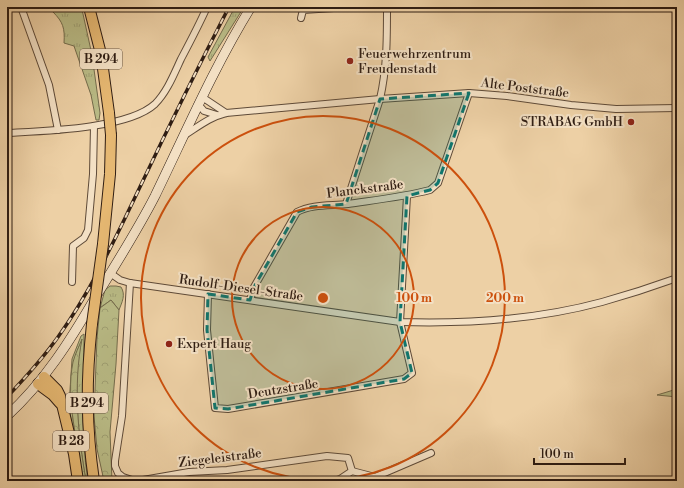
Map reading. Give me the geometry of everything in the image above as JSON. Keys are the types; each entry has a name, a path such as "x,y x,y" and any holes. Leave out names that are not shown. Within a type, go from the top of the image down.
{"main road":[{"name":"B 294","path":"89,7 101,54 111,135 110,174 87,377 89,443 94,481"},
{"name":"B 28","path":"41,380 57,390 60,396 74,454 78,481"}],"street":[{"path":"21,7 49,85 58,130"},
{"path":"7,133 94,126 139,114 154,104 167,88 207,7"},
{"path":"7,416 41,380 73,336 154,198 200,100 251,7"},
{"path":"301,18 303,10 349,7"},
{"path":"346,204 380,99 387,62 387,7"},
{"name":"Alte Poststraße","path":"184,136 204,122 217,115 226,113 380,99 469,93 507,96 616,110 677,108"},
{"name":"Planckstraße","path":"250,300 254,287 297,212 312,206 346,204 407,196 430,190 438,182 469,93"},
{"path":"200,100 226,113"},
{"path":"200,100 204,111 217,115"},
{"path":"72,282 73,246 84,238 88,230 93,174 94,126"},
{"path":"400,322 407,196"},
{"name":"Rudolf-Diesel-Straße","path":"110,273 120,280 208,294 400,322 440,323 508,319 560,311 601,303 677,278"},
{"name":"Ziegeleistraße","path":"130,282 122,416 115,461 118,473 123,477 132,480 143,480 189,472 227,470 327,456 348,458 352,471"},
{"name":"Deutzstraße","path":"208,294 207,330 215,408 228,409 404,379 412,373 400,322"},
{"path":"333,481 340,479 352,471 375,479 431,453"}],"highlighted area":[{"path":"469,93 438,183 430,190 407,196 400,322 412,373 404,379 228,409 215,408 207,330 208,294 250,300 254,287 297,212 312,207 346,204 380,99"}],"green space":[{"path":"63,7 81,7 92,55 100,113 99,120 96,120 91,95 74,46 64,43 63,26 53,12"},
{"path":"235,7 244,7 210,61 208,57"},
{"path":"110,286 121,287 123,298 119,310 111,300 100,308 105,290"},
{"path":"111,300 119,310 110,432 112,481 104,481 97,449 94,416 97,338 100,308"},
{"path":"84,334 83,426 88,481 86,481 82,456 77,405 77,370 81,342 75,358 71,393 74,429 82,481 69,405 72,359 81,336"},
{"path":"82,339 79,357 77,392 79,428 86,481 82,481 73,422 71,392 73,362"},
{"path":"677,389 677,397 657,395"}],"railway":[{"path":"7,397 34,368 52,345 92,283 112,246 183,98 229,7"}],"place":[{"name":"Feuerwehrzentrum Freudenstadt","path":"350,61"},
{"name":"STRABAG GmbH","path":"631,122"},
{"name":"Expert Haug","path":"169,344"}]}
